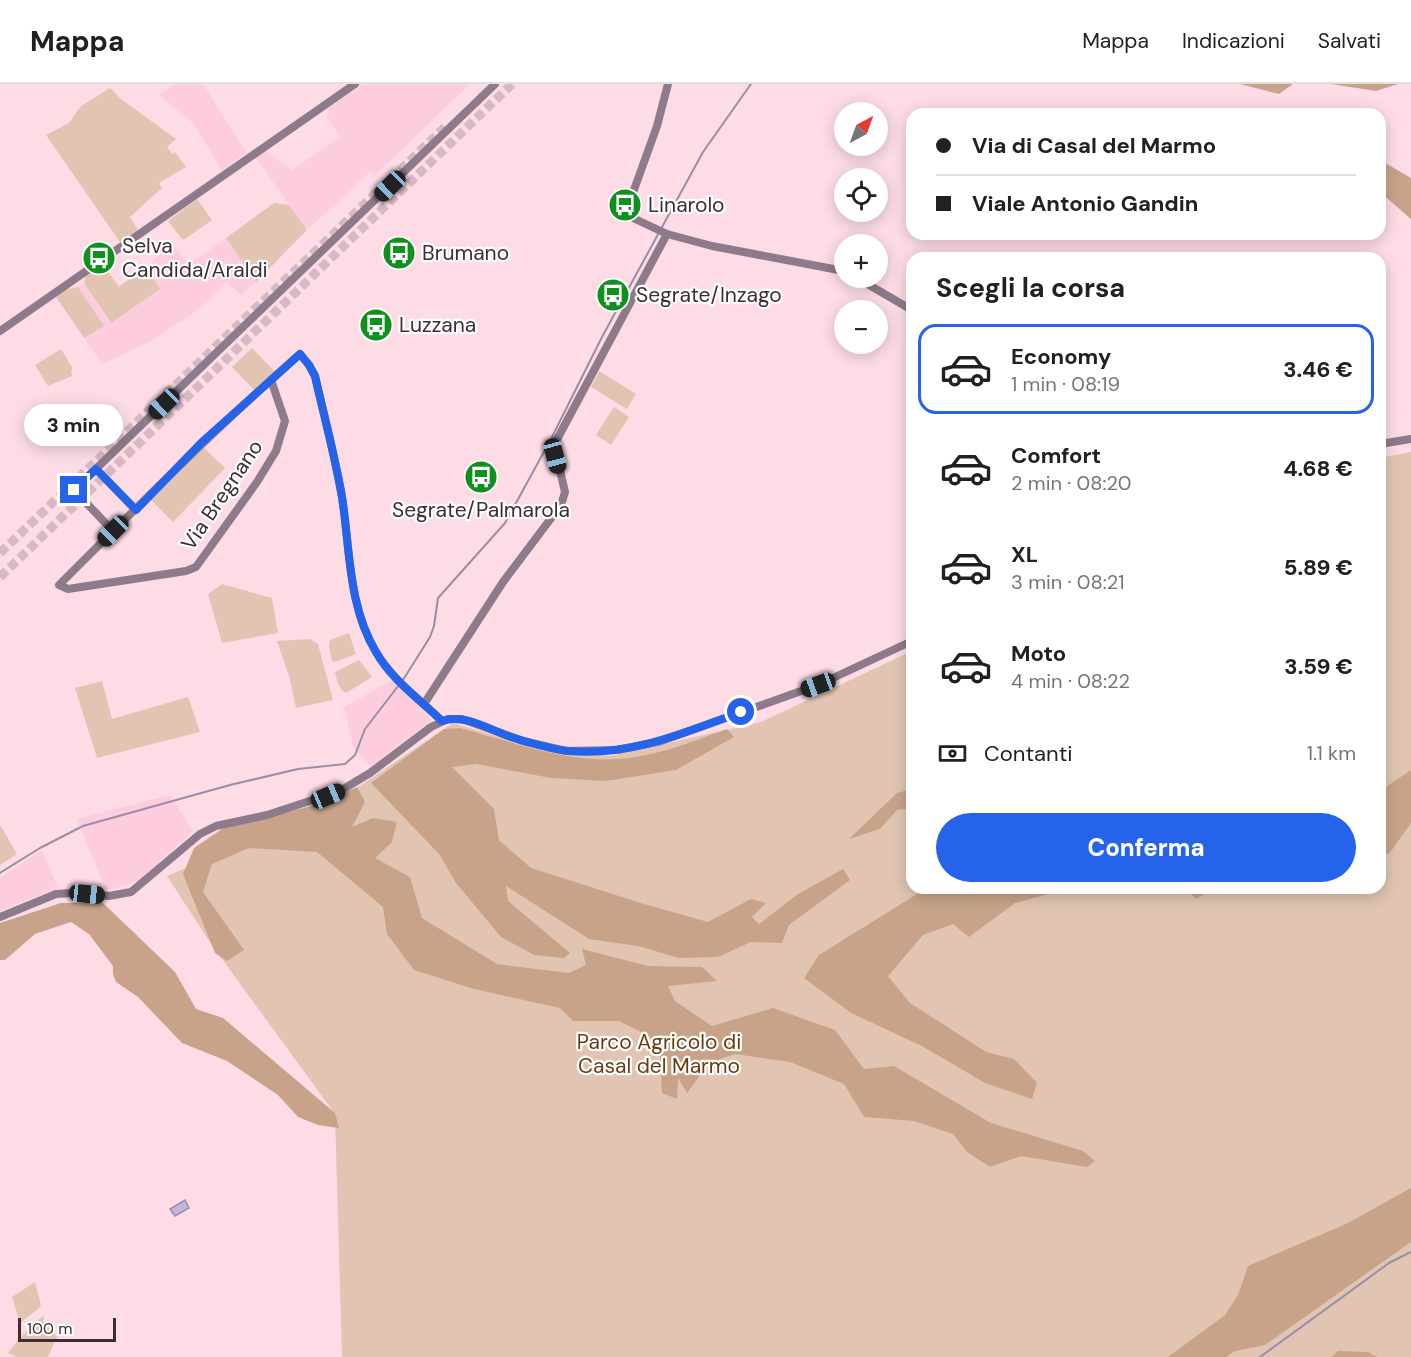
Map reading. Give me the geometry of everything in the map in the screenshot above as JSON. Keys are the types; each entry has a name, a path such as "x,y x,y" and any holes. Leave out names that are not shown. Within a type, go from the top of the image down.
{"street":[{"path":"0,331 355,84"},
{"path":"442,721 397,678 372,646 359,607 351,572 341,494 315,376 300,354 201,443 113,531 74,490 495,84"},
{"path":"668,84 657,126 628,208 634,218 667,234 712,246 834,268"},
{"path":"424,704 503,582 561,505 565,492 554,445 667,234"},
{"path":"874,288 906,307"},
{"name":"Via Bregnano","path":"113,531 59,585 68,589 186,571 196,567 252,490 276,451 285,421 270,380"},
{"path":"1386,443 1411,439"},
{"path":"96,469 136,510"},
{"path":"0,917 56,894 109,896 131,892 200,834 216,826 267,815 340,791 370,773 422,733 451,718 462,719 524,741 566,751 592,752 638,748 818,685 906,644"}],"shaded area":[{"path":"175,84 203,84 246,152 222,171 194,124 159,95"},
{"path":"363,84 470,84 374,176 371,171 307,230 256,158 267,150 292,170 340,137 326,116 330,113 327,109"},
{"path":"1240,84 1293,84 1279,94"},
{"path":"1331,84 1398,84 1376,91"},
{"path":"1386,163 1411,178 1411,219 1386,197"},
{"path":"226,238 256,282 241,295 227,282 191,315 149,342 102,364 84,338 103,325 78,287 84,283 110,323 159,289 145,267 173,244 188,265"},
{"path":"393,680 432,720 371,766 354,749 344,707"},
{"path":"460,728 538,750 578,758 598,759 631,758 659,752 727,729 734,737 676,770 606,781 551,778 476,764 452,767 494,809 499,840 531,868 708,922 751,899 766,903 752,917 759,924 798,894 843,869 850,880 789,925 782,943 751,942 718,957 679,958 638,946 589,939 506,886 508,901 570,953 564,958 534,955 501,937 456,883 439,854 371,783 444,729"},
{"path":"1411,770 1411,823 1389,854 1386,853 1386,787"},
{"path":"357,787 365,802 352,827 373,818 397,822 392,842 375,858 410,877 422,918 497,964 569,973 586,965 582,949 648,966 702,967 717,981 668,986 675,1001 712,1026 773,1008 835,1030 864,1069 894,1066 991,1123 1083,1151 1095,1161 1087,1167 1021,1156 990,1167 967,1152 953,1134 914,1121 864,1117 844,1084 790,1062 735,1054 709,1063 687,1093 678,1078 677,1099 662,1093 660,1055 649,1036 619,1021 573,1021 560,1008 474,989 414,970 387,934 383,907 317,852 249,848 212,864 203,892 244,950 227,961 215,953 183,874 194,848 222,829 322,803"},
{"path":"906,791 906,809 897,810 880,829 849,839 897,793"},
{"path":"170,795 193,831 140,880 106,890 77,819"},
{"path":"42,850 58,888 0,911 0,878"},
{"path":"917,894 1049,894 1015,903 969,937 953,924 923,935 888,976 910,1003 986,1052 1014,1059 1037,1083 1032,1099 985,1083 922,1046 851,1013 804,978 819,955"},
{"path":"1191,894 1205,894 1196,899"},
{"path":"61,903 103,903 175,972 196,1009 223,1018 335,1113 339,1128 318,1125 298,1117 278,1095 227,1061 182,1043 138,997 116,982 113,966 89,934 71,922 35,934 5,960 0,960 0,923"},
{"path":"1411,1188 1411,1242 1265,1345 1235,1351 1226,1357 1168,1357 1225,1315 1238,1295 1248,1266 1346,1224"},
{"path":"185,1200 189,1208 175,1216 170,1209"},
{"path":"1338,1351 1368,1352 1377,1357 1331,1357"}],"green space":[{"path":"110,88 121,99 176,139 167,147 172,154 175,152 186,167 159,183 162,188 130,217 138,230 120,242 46,135 69,123 80,107"},
{"path":"197,199 212,220 182,239 168,221"},
{"path":"274,203 289,205 307,230 256,282 226,238"},
{"path":"103,264 119,287 145,267 160,289 111,323 84,283 86,276"},
{"path":"78,287 104,326 84,338 56,297 64,290"},
{"path":"252,348 275,372 254,390 232,367"},
{"path":"61,349 73,369 71,370 72,376 48,386 35,365"},
{"path":"599,371 636,394 627,409 591,387"},
{"path":"614,407 629,417 611,445 596,435"},
{"path":"203,447 225,468 173,522 151,500"},
{"name":"Parco Agricolo di Casal del Marmo","path":"1411,452 1411,1357 342,1357 335,1114 211,944 167,876 333,804 453,723 545,751 611,756 761,722 906,654 906,894 1386,894 1386,457"},
{"path":"222,584 272,598 278,633 222,643 208,594"},
{"path":"349,633 356,654 332,661 330,640"},
{"path":"310,639 318,644 333,700 296,708 289,676 277,641"},
{"path":"359,660 372,677 346,693 340,687 335,672"},
{"path":"102,681 112,719 188,697 200,732 97,758 75,688"},
{"path":"0,825 17,854 0,865"},
{"path":"35,1282 41,1305 20,1323 12,1297"},
{"path":"44,1315 43,1321 57,1337 48,1357 16,1357 8,1353 18,1340"}],"waterway":[{"path":"403,680 430,637 438,598 505,523 551,439 602,337 703,152 751,84"},
{"path":"0,873 40,848 83,826 230,785 298,769 345,764 355,755 365,729 399,685"},
{"path":"1260,1357 1389,1263 1411,1252"}],"tunnel":[{"path":"0,577 512,84"},
{"path":"0,553 445,127"}],"place":[{"name":"Linarolo","path":"625,205"},
{"name":"Brumano","path":"399,253"},
{"name":"Selva Candida/Araldi","path":"99,258"},
{"name":"Segrate/Inzago","path":"613,295"},
{"name":"Luzzana","path":"376,325"},
{"name":"Segrate/Palmarola","path":"481,477"}],"route":[{"path":"74,490 96,469 136,510 201,443 300,354 315,376 341,494 351,572 359,607 372,646 388,669 442,721 459,718 538,745 566,751 592,752 647,746 741,712"}]}
